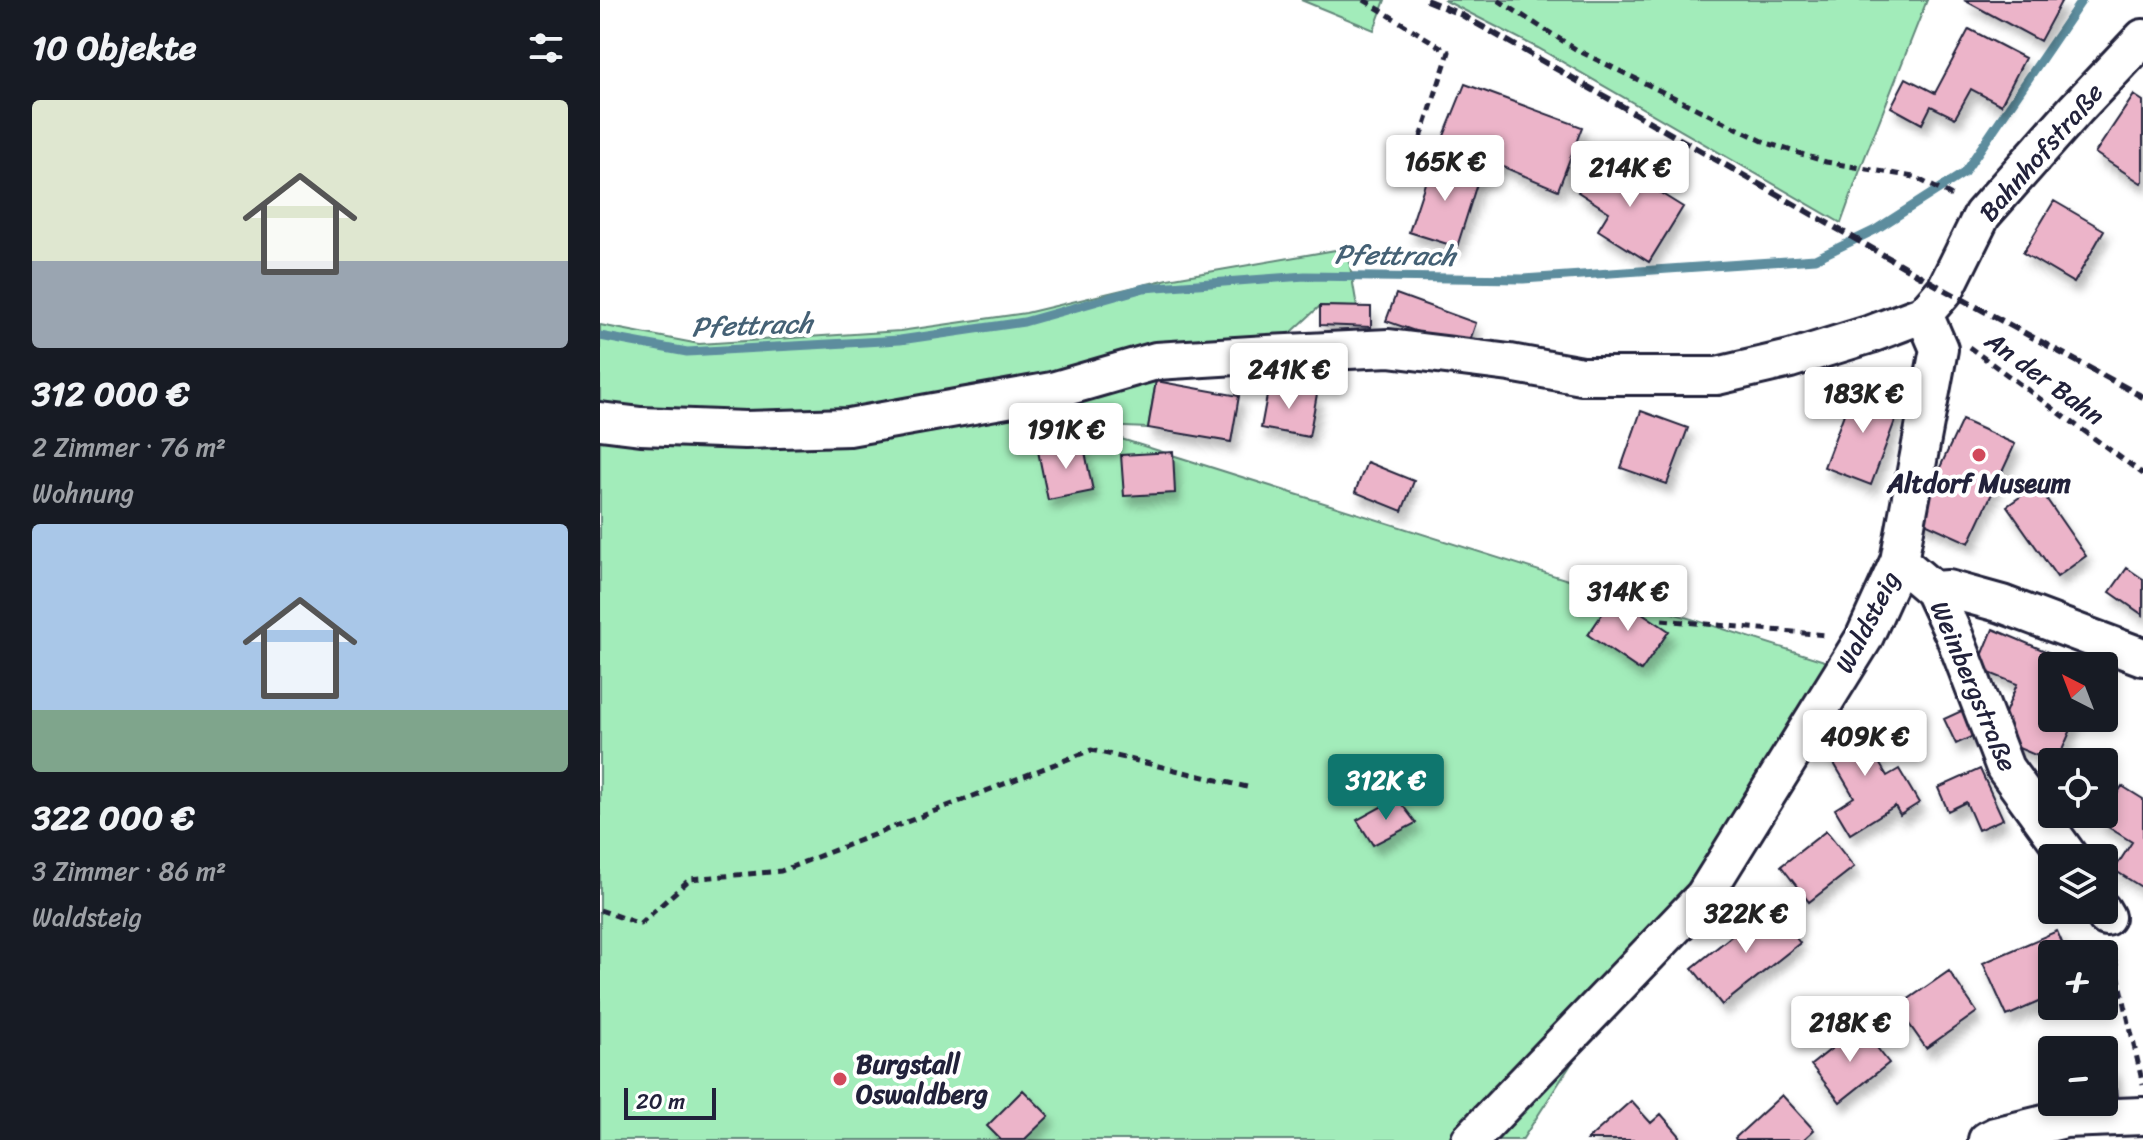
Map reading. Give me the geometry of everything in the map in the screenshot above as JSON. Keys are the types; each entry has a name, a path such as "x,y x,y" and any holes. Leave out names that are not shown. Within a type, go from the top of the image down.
{"street":[{"name":"Bahnhofstraße","path":"1924,314 1945,290 1982,215 2143,38"},
{"path":"600,421 641,426 745,430 849,427 1052,391 1156,361 1389,348 1510,363 1582,376 1717,376 1790,359 1924,314"},
{"name":"Waldsteig","path":"1470,1140 1704,896 1864,638 1899,561 1939,349 1924,314"},
{"name":"Weinbergstraße","path":"1899,561 1933,590 1954,635 2005,768 2060,844"},
{"path":"1933,590 1948,589 2002,604 2143,657"},
{"path":"1987,1140 2065,1119 2143,1116"}],"path":[{"path":"1364,0 1449,52 1416,153"},
{"path":"1498,0 1577,50 1767,143 1826,162 1914,177 1954,196"},
{"name":"An der Bahn","path":"1924,314 2143,474"},
{"path":"1662,620 1864,638"},
{"path":"600,910 640,924 690,879 781,871 1091,750 1251,788"},
{"path":"2106,924 2143,1086"}],"green space":[{"path":"1301,0 1385,0 1374,30"},
{"path":"1444,0 1927,0 1841,223 1538,48"},
{"path":"1347,248 1357,307 1320,306 1268,354 1156,361 1148,428 1077,425 1831,663 1522,1140 600,1140 600,325 699,344 900,331 1026,313 1168,279"}],"building":[{"path":"1964,0 2062,0 2040,41"},
{"path":"1969,29 2025,58 2001,105 1971,89 1955,118 1931,106 1922,124 1891,107 1906,78 1935,93"},
{"path":"1465,84 1582,127 1558,190 1442,141"},
{"path":"2134,95 2143,101 2141,183 2095,153"},
{"path":"1601,156 1683,207 1649,262 1598,230 1609,212 1578,192"},
{"path":"1433,159 1480,174 1457,247 1409,232"},
{"path":"2054,201 2104,230 2074,283 2023,253"},
{"path":"1396,294 1476,323 1467,349 1386,321"},
{"path":"1320,306 1371,307 1371,327 1320,325"},
{"path":"1156,381 1239,396 1231,442 1148,428"},
{"path":"1269,385 1317,394 1309,437 1261,428"},
{"path":"1855,385 1902,402 1871,485 1824,467"},
{"path":"1641,411 1688,428 1667,484 1621,468"},
{"path":"1962,420 2015,444 1969,543 1916,519"},
{"path":"1083,442 1093,491 1048,500 1038,451"},
{"path":"1173,452 1175,493 1124,496 1121,455"},
{"path":"1367,462 1414,481 1402,511 1355,492"},
{"path":"2037,485 2086,556 2057,577 2007,506"},
{"path":"2127,568 2143,579 2143,615 2110,592"},
{"path":"1615,595 1669,631 1641,671 1588,635"},
{"path":"1993,629 2048,652 2038,652 2038,732 2070,732 2063,748 2038,748 2038,756 1995,738 2017,684 1977,668"},
{"path":"1970,707 1982,732 1956,744 1944,719"},
{"path":"1852,717 1887,776 1899,769 1919,803 1900,815 1895,806 1850,834 1835,809 1854,797 1819,738"},
{"path":"1980,769 2003,819 1978,830 1966,802 1948,811 1938,788"},
{"path":"2122,786 2143,799 2143,888 2118,872 2118,864 2132,842 2110,828 2118,828 2118,793"},
{"path":"1397,798 1416,823 1373,845 1357,820"},
{"path":"1826,831 1854,867 1809,902 1781,866"},
{"path":"1770,905 1800,943 1722,1005 1692,968"},
{"path":"2057,931 2061,940 2038,940 2038,1002 2007,1016 1983,963"},
{"path":"1949,971 1977,1012 1926,1048 1897,1007"},
{"path":"1860,1026 1889,1063 1840,1102 1811,1065"},
{"path":"1023,1090 1049,1116 1024,1140 1001,1140 987,1126"},
{"path":"1782,1095 1814,1130 1803,1140 1736,1140 1735,1138"},
{"path":"1631,1101 1651,1123 1661,1114 1680,1136 1676,1140 1587,1140"}],"waterway":[{"name":"Pfettrach","path":"600,336 687,352 900,340 1024,322 1144,288 1305,276 1523,279 1815,259 1875,230 1964,173 2082,0"}],"railway":[{"path":"1426,0 1460,14 1945,290 2143,397"}],"place":[{"name":"Altdorf Museum","path":"1979,455"},
{"name":"Burgstall Oswaldberg","path":"840,1079"}]}
